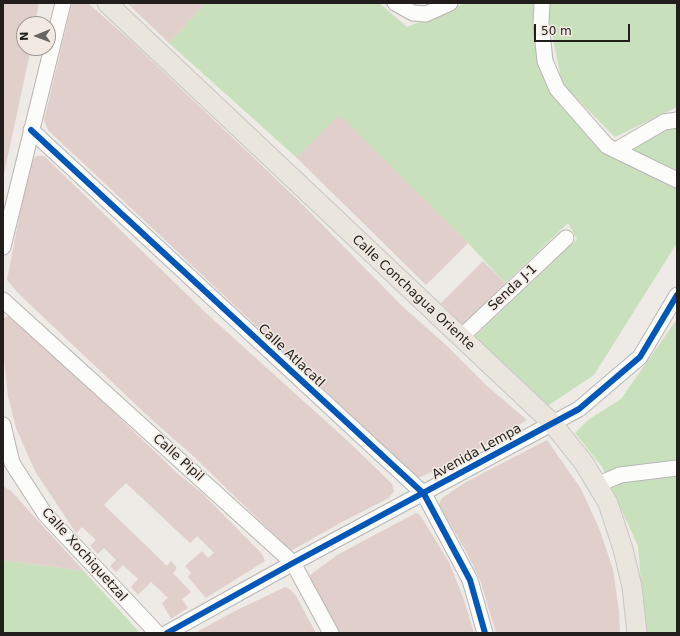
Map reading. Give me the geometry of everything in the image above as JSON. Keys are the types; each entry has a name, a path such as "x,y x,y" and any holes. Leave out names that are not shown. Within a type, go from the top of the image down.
{"main road":[{"name":"Calle Conchagua Oriente","path":"107,3 460,338 552,423 584,463 608,503 624,549 632,587 637,633"}],"street":[{"path":"3,247 63,3"},
{"path":"395,3 413,13 426,14 450,3"},
{"path":"542,3 540,23 545,61 557,89 608,146 677,180"},
{"path":"616,150 664,122 677,120"},
{"name":"Calle Atlacatl","path":"31,130 424,494 470,580 485,633"},
{"name":"Senda J-1","path":"460,338 566,238"},
{"name":"Avenida Lempa","path":"167,633 293,563 424,494 579,409 640,357 677,295"},
{"name":"Calle Pipil","path":"3,300 293,563 331,633"},
{"name":"Calle Xochiquetzal","path":"3,426 8,465 45,514 156,633"},
{"path":"597,485 620,475 677,468"}],"green space":[{"path":"206,3 379,3 407,27 466,3 536,3 536,52 553,94 604,151 677,189 677,243 594,375 546,407 472,339 577,239 568,223 505,283 468,243 339,116 297,158 169,43"},
{"path":"546,3 677,3 677,107 615,137 562,84"},
{"path":"677,125 677,176 630,151 667,126"},
{"path":"677,319 677,633 645,633 638,546 602,467 575,433 588,420 621,399"},
{"path":"3,560 84,571 140,633 3,633"}],"building":[{"path":"3,3 39,3 37,16 16,16 16,56 29,56 4,174"},
{"path":"72,3 88,3 130,40 299,201 402,306 446,345 487,386 527,420 469,455 418,478 48,130 44,120"},
{"path":"127,3 206,3 169,43"},
{"path":"339,115 468,243 426,285 297,158"},
{"path":"37,156 44,156 207,314 351,444 392,484 394,491 389,498 342,522 291,551 191,454 150,418 19,294 7,280 30,162"},
{"path":"483,261 505,283 463,326 441,303"},
{"path":"3,318 17,319 178,474 202,493 262,554 265,561 206,598 188,577 191,573 185,566 202,551 208,558 214,553 197,536 190,543 126,483 104,505 167,566 171,561 177,568 173,573 191,592 182,599 188,608 171,619 162,603 168,598 151,582 138,595 131,587 138,579 123,565 116,572 110,566 116,560 104,548 98,554 90,546 96,540 82,527 76,533 35,471 16,428 8,396 3,350"},
{"path":"547,440 581,489 599,528 613,569 619,612 620,633 496,633 480,580 466,551 440,507 439,504 442,498 466,482"},
{"path":"3,486 11,491 84,571 3,560"},
{"path":"416,513 420,515 449,562 464,600 474,633 338,633 309,577 310,575 337,555"},
{"path":"285,587 291,590 296,596 316,633 195,633 233,612"}],"cycle path":[{"path":"31,130 424,494 470,580 485,633"},
{"path":"167,633 293,563 579,409 640,357 677,295"}]}
